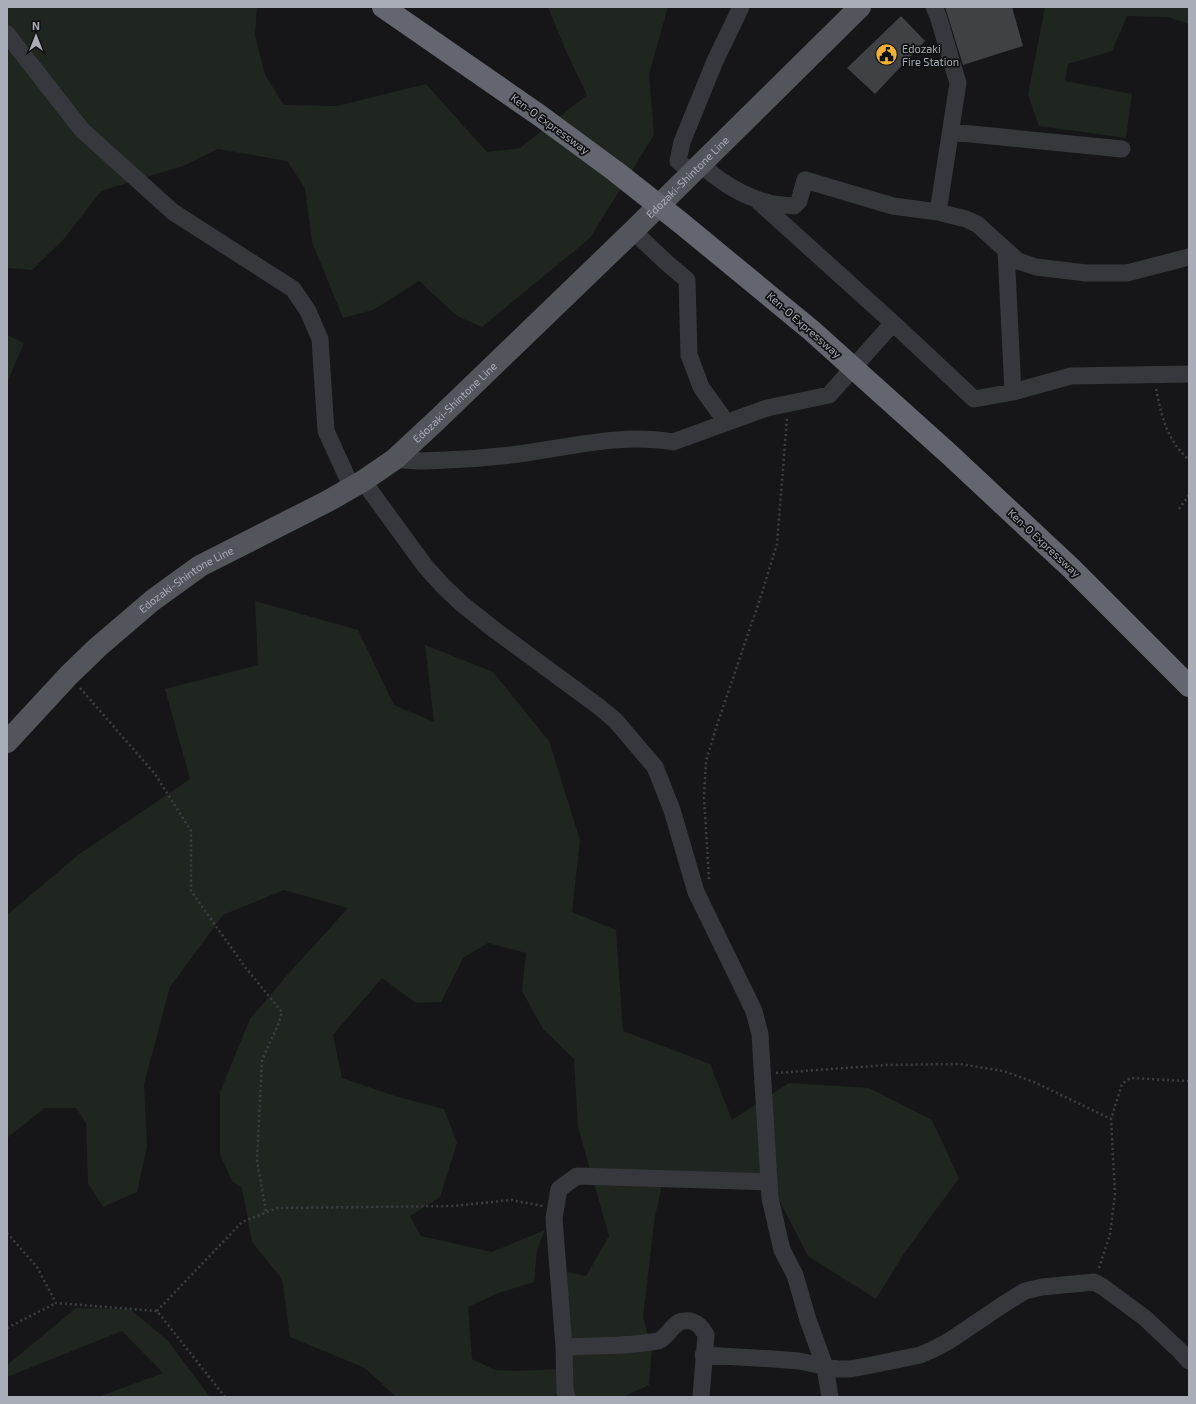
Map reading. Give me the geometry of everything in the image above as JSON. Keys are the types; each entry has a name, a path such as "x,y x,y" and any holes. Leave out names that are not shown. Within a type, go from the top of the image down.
{"highway":[{"name":"Ken-O Expressway","path":"383,7 540,115 615,171 811,330 949,454 1071,568 1189,686"}],"main road":[{"name":"Edozaki-Shintone Line","path":"7,742 69,676 120,627 153,600 200,566 298,517 358,484 395,459 637,226 860,7"}],"street":[{"path":"741,7 716,61 682,142 678,161 693,171 710,173 756,199 772,203 794,206 799,201 805,180 893,206 938,212 966,219 977,224 1018,262 1036,267 1086,273 1127,273 1189,257"},
{"path":"934,7 958,83 938,212"},
{"path":"7,34 82,130 173,212 293,290 308,311 320,339 326,431 358,484 443,586 462,604 496,631 615,720 655,767 672,810 696,892 754,1011 760,1034 761,1074 770,1198 782,1250 795,1275 808,1320 825,1367 830,1397"},
{"path":"951,132 1122,149"},
{"path":"756,199 890,326 974,399 1013,392 1071,376 1189,374"},
{"path":"637,226 667,263 687,280 688,355 702,386 726,422"},
{"path":"1006,250 1013,392"},
{"path":"395,459 409,461 472,459 519,454 602,441 657,439 673,442 767,408 829,395 890,326"},
{"path":"567,1397 565,1391 564,1347 554,1218 559,1189 577,1176 769,1182"},
{"path":"703,1355 800,1361 825,1367 850,1369 920,1355 949,1341 1004,1304 1025,1292 1042,1286 1094,1282 1103,1286 1145,1318 1180,1350 1189,1361"},
{"path":"564,1347 631,1345 659,1340 676,1324 685,1320 696,1322 706,1334 703,1355 701,1397"}],"path":[{"path":"1150,374 1155,385 1163,422 1179,451 1189,460"},
{"path":"696,892 709,888 704,798 706,761 762,596 777,544 788,404"},
{"path":"1180,509 1189,495"},
{"path":"69,676 155,774 191,831 191,891 245,967 282,1012 278,1025 262,1060 257,1161 266,1212"},
{"path":"761,1074 887,1065 960,1064 1003,1071 1034,1082 1111,1119"},
{"path":"1094,1282 1110,1234 1115,1194 1111,1119 1122,1084 1130,1078 1189,1081"},
{"path":"157,1311 242,1222 277,1208 454,1206 511,1200 555,1209"},
{"path":"7,1233 37,1267 56,1303"},
{"path":"7,1328 56,1303 157,1311 225,1397"}],"shaded area":[{"path":"10,7 257,7 255,35 265,75 284,105 337,106 426,84 487,152 520,148 587,95 566,51 548,7 668,7 649,74 654,135 590,238 482,327 457,316 419,281 373,310 343,318 312,242 305,188 287,161 218,149 183,166 101,191 63,240 32,270 7,268 7,9"},
{"path":"1045,7 1189,7 1189,24 1168,17 1127,16 1112,51 1068,64 1065,81 1132,94 1126,138 1039,126 1028,95"},
{"path":"7,335 24,343 7,383"},
{"path":"255,601 358,630 394,705 434,722 425,645 493,672 549,741 580,840 572,912 616,930 623,1031 710,1064 732,1120 789,1083 869,1088 932,1120 959,1178 903,1255 876,1299 808,1256 772,1186 663,1181 655,1216 643,1318 652,1348 649,1385 623,1397 396,1397 365,1368 290,1337 282,1279 252,1242 242,1188 232,1181 220,1154 220,1092 250,1019 289,973 348,908 284,890 223,915 170,987 144,1084 147,1147 137,1192 103,1207 88,1183 86,1123 76,1108 45,1108 7,1138 7,915 78,855 190,779 165,689 258,665","holes":["488,943 526,953 522,991 543,1029 574,1059 578,1127 609,1236 586,1276 563,1271 560,1369 518,1371 495,1370 472,1359 468,1307 498,1293 534,1282 537,1250 545,1230 492,1252 421,1236 410,1216 440,1197 457,1143 444,1109 395,1096 342,1078 333,1035 382,978 416,1003 441,1002 463,958"]},
{"path":"76,1308 130,1309 168,1341 210,1397 98,1397 163,1373 122,1331 7,1377 7,1365"}],"building":[{"path":"945,7 1012,7 1023,46 963,65"},
{"name":"Edozaki Fire Station","path":"901,16 925,41 875,94 847,68"}],"place":[{"name":"Edozaki Fire Station","path":"887,55"}]}
